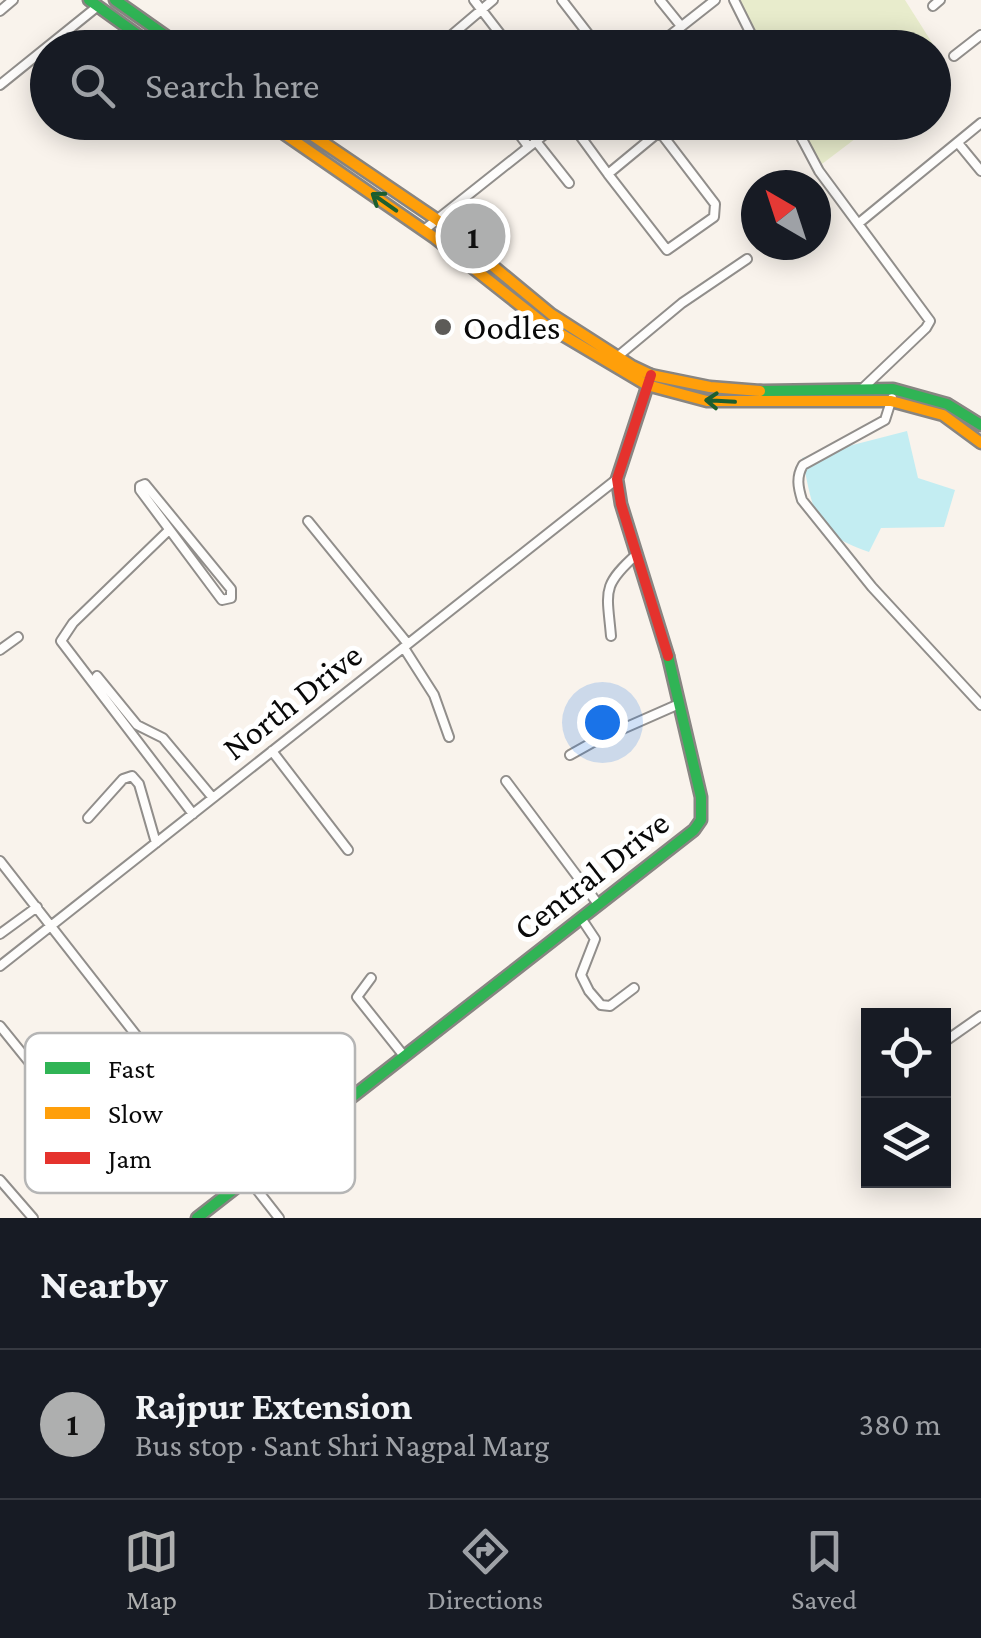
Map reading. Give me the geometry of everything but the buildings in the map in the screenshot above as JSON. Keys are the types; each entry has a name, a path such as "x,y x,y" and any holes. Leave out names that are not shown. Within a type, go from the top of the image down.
{"main road":[{"path":"115,0 157,30"},
{"path":"93,3 131,30"},
{"path":"120,22 130,19 129,10"},
{"path":"293,140 424,230 544,324 649,380 707,400 892,395 943,416 981,443"},
{"path":"319,140 436,220 550,314 649,380 764,391 863,388 947,404 981,426"},
{"path":"617,479 649,380"},
{"name":"Central Drive","path":"355,1094 702,820 701,797 661,628 621,504 617,479"},
{"name":"Central Drive","path":"196,1218 228,1193"}],"street":[{"path":"0,11 13,0"},
{"path":"474,0 497,30"},
{"path":"458,30 494,0"},
{"path":"562,0 585,30"},
{"path":"660,0 681,26"},
{"path":"676,30 715,0"},
{"path":"734,0 749,30"},
{"path":"62,30 93,3"},
{"path":"954,56 981,35"},
{"path":"0,85 30,59"},
{"path":"859,223 981,123"},
{"path":"529,140 569,183"},
{"path":"424,230 536,140"},
{"path":"583,140 667,250 714,217 715,204 666,140"},
{"path":"608,174 650,140"},
{"path":"802,140 818,171 930,321 863,388"},
{"path":"958,143 981,172"},
{"path":"618,357 682,302 745,260"},
{"path":"892,395 884,420 803,465 798,472 798,490 856,568 981,705"},
{"name":"North Drive","path":"0,966 617,479"},
{"path":"142,485 147,485 220,575 231,589 231,598 222,600 168,530 140,490 142,485"},
{"path":"308,521 406,646 434,695 448,738"},
{"path":"168,530 73,623 61,641 193,814"},
{"path":"612,636 608,588 618,571 637,554"},
{"path":"0,650 18,636"},
{"path":"97,676 137,725 163,738 213,798"},
{"path":"570,756 608,734 679,704"},
{"path":"272,752 348,850"},
{"path":"88,818 122,778 132,776 139,784 156,843"},
{"path":"506,782 598,904"},
{"path":"0,861 135,1033"},
{"path":"0,934 36,907"},
{"path":"582,918 595,939 581,974 589,992 601,1005 610,1006 634,988"},
{"path":"371,978 357,996 404,1056"},
{"path":"951,1037 981,1016"},
{"path":"0,1026 25,1057"},
{"path":"0,1180 32,1218"},
{"path":"260,1193 279,1218"}],"green space":[{"path":"736,0 905,0 924,30 751,30"},
{"path":"804,140 854,140 818,167"}],"water":[{"path":"907,431 918,478 955,490 944,527 881,528 869,552 836,537 813,506 802,458"}],"traffic: fast":[{"path":"89,0 131,30"},
{"path":"115,0 158,30"},
{"path":"760,391 893,389 947,404 981,425"},
{"path":"355,1095 694,830 701,820 701,797 668,656"},
{"path":"197,1218 229,1193"}],"traffic: slow":[{"path":"293,140 435,238 544,324 647,385 707,401 891,401 943,415 981,443"},
{"path":"320,140 436,219 551,314 632,366 651,375 710,387 760,391"}],"traffic: jam":[{"path":"651,375 617,479 621,504 668,656"}],"place":[{"name":"Rajpur Extension","path":"473,236"},
{"name":"Oodles","path":"443,327"}]}
